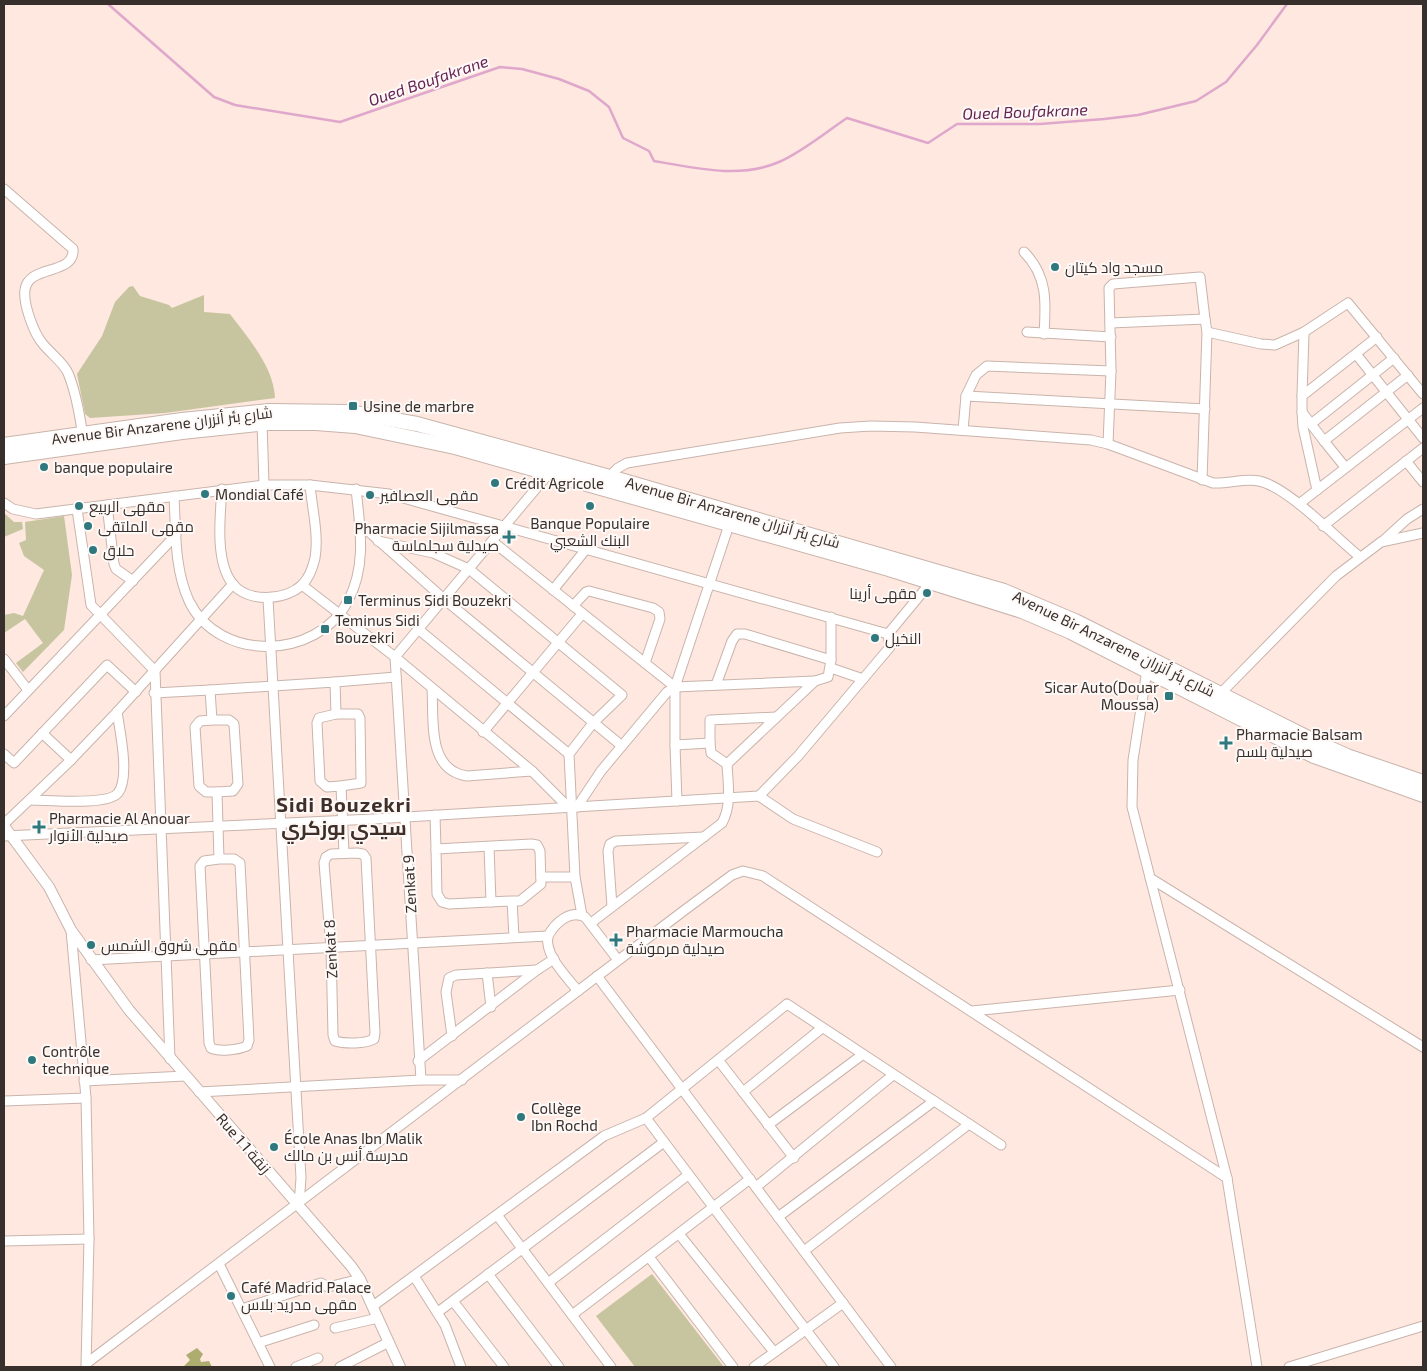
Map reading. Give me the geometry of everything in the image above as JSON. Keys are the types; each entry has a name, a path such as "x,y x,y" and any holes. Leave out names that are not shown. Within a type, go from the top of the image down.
{"main road":[{"name":"Avenue Bir Anzarene شارع بئر أنزران","path":"4,457 83,439 236,413 300,410 349,412 441,430 1004,591 1075,621 1347,756 1423,782"},
{"name":"Avenue Bir Anzarene شارع بئر أنزران","path":"4,445 262,423 316,423 404,435 549,473 997,602 1038,618 1147,670 1314,756 1423,795"}],"street":[{"path":"4,189 73,249 72,256 66,264 39,274 30,280 25,294 36,335 68,372 83,439"},
{"path":"1024,252 1043,281 1046,306 1044,334"},
{"path":"1108,444 1111,371 1109,288 1114,284 1200,277 1206,319 1202,480"},
{"path":"1206,332 1275,345 1304,332 1348,303 1423,394"},
{"path":"1110,323 1206,319"},
{"path":"1026,332 1111,337"},
{"path":"1304,332 1303,427 1317,490"},
{"path":"1302,396 1377,337"},
{"path":"1356,354 1423,438"},
{"path":"1311,424 1394,358"},
{"path":"963,430 966,396 976,375 987,366 1111,371"},
{"path":"1324,441 1408,374"},
{"path":"966,396 1110,406 1205,410"},
{"path":"1299,504 1423,408"},
{"path":"1302,412 1345,467"},
{"path":"262,423 264,485"},
{"path":"609,477 618,468 627,463 840,428 871,426 963,430 1068,438 1108,444 1202,480 1229,484 1256,480 1266,482 1299,504 1360,557"},
{"path":"1323,526 1423,448"},
{"path":"1406,461 1423,482"},
{"path":"395,657 549,473"},
{"path":"4,502 13,510 36,514 264,485 310,485 356,489 389,494 888,634"},
{"path":"222,489 220,523 225,571 233,584 254,596 268,598 292,591 302,585 310,572 315,557 316,538 310,485"},
{"path":"174,496 178,563 183,585 200,618 230,639 271,646 292,644 309,639 340,614 356,583 362,545 356,489"},
{"path":"107,505 114,564 116,569 133,581"},
{"path":"78,509 90,601 94,609 155,672 154,693 167,956 170,1059"},
{"path":"1220,694 1336,576 1381,542 1407,519 1423,510"},
{"path":"360,524 444,599 622,746"},
{"path":"677,801 675,686 729,525"},
{"path":"1381,542 1423,533"},
{"path":"4,716 176,535"},
{"path":"378,541 433,552 469,569 622,695 593,722 569,754 575,877 582,915 591,923 618,960"},
{"path":"492,542 675,686"},
{"path":"553,590 587,548"},
{"path":"760,796 798,756 890,647 888,634 931,582"},
{"path":"4,825 117,712 155,672 200,618 233,584"},
{"path":"302,585 395,657 532,771 572,807"},
{"path":"573,606 589,591 653,608 659,612 660,619 645,663"},
{"path":"268,598 301,1178 299,1204"},
{"path":"483,732 582,614"},
{"path":"572,807 667,692 675,686 814,681 828,677 831,664 831,618"},
{"path":"418,629 569,754"},
{"path":"716,685 732,641 737,634 745,634 831,664 864,679"},
{"name":"Zenkat 9","path":"395,657 406,817 418,1061 421,1080"},
{"path":"4,659 28,690"},
{"path":"4,754 14,763 107,665 136,692"},
{"path":"1147,670 1133,760 1132,807 1227,1178 1257,1367"},
{"path":"154,693 396,677"},
{"path":"591,923 722,823 727,814 727,764 814,681"},
{"path":"334,682 336,714"},
{"path":"432,689 437,750 439,758 446,768 459,775 467,776 532,771"},
{"path":"210,690 212,720"},
{"path":"30,800 105,800 118,793 122,780 123,761 117,712"},
{"path":"354,713 360,718 361,783 327,787 322,785 320,781 317,723 319,718 336,714 354,713"},
{"path":"727,764 711,753 710,720 776,717"},
{"path":"229,720 234,724 237,789 217,792 206,792 199,786 195,727 200,721 229,720"},
{"path":"42,733 71,760"},
{"path":"676,745 710,743"},
{"path":"340,786 344,853 357,852 363,854 366,858 369,946"},
{"path":"217,792 219,859"},
{"path":"8,836 219,828 760,796 793,819 876,852"},
{"path":"435,815 437,894 442,902 449,904 515,903 541,881 551,876 575,877"},
{"name":"Rue 1 زنقة 1","path":"4,825 8,836 48,887 70,930 91,960 170,1059 299,1204 360,1279 400,1367"},
{"path":"612,906 608,851 610,844 616,841 704,837"},
{"path":"436,849 537,845 540,851 541,881"},
{"path":"489,847 491,902"},
{"name":"Zenkat 8","path":"344,853 331,854 326,857 324,863 331,948 335,1041 369,1042 374,1039 369,946"},
{"path":"219,859 234,859 240,863 243,952 249,1040 247,1046 242,1049 215,1050 209,1043 200,866 204,860 219,859"},
{"path":"86,1365 618,960 732,875 743,871 763,876 1227,1178"},
{"path":"1150,878 1423,1046"},
{"path":"514,937 515,903"},
{"path":"578,991 554,959 548,945 548,936 561,920 572,915 582,915"},
{"path":"70,930 86,1098 89,1239 86,1365"},
{"path":"91,960 548,936"},
{"path":"418,1061 554,959"},
{"path":"452,1036 446,992 447,981 456,975 537,970"},
{"path":"487,973 491,1007"},
{"path":"597,976 891,1367"},
{"path":"972,1011 1180,990"},
{"path":"373,1306 604,1136 646,1118 719,1061 787,1004 1000,1145"},
{"path":"743,1092 822,1028"},
{"path":"768,1124 862,1055"},
{"path":"719,1061 794,1158"},
{"path":"572,1315 714,1207 794,1158 893,1075"},
{"path":"84,1081 185,1076"},
{"path":"199,1092 421,1080 462,1080"},
{"path":"4,1101 86,1098"},
{"path":"778,1217 934,1101"},
{"path":"646,1118 833,1367"},
{"path":"804,1251 969,1124"},
{"path":"438,1312 664,1142"},
{"path":"548,1283 688,1175"},
{"path":"497,1215 611,1367"},
{"path":"679,1234 774,1352"},
{"path":"4,1241 89,1239"},
{"path":"649,1257 733,1367"},
{"path":"219,1264 270,1367"},
{"path":"488,1274 558,1367"},
{"path":"414,1276 438,1312 451,1338 461,1367"},
{"path":"242,1308 321,1283 328,1287 360,1279"},
{"path":"454,1301 504,1367"},
{"path":"754,1367 843,1303"},
{"path":"335,1328 378,1318"},
{"path":"258,1343 314,1325"},
{"path":"1289,1367 1423,1326"},
{"path":"340,1367 389,1342"},
{"path":"296,1367 318,1358"}],"green space":[{"path":"133,286 140,296 169,305 172,308 204,295 204,312 230,314 265,364 274,386 275,398 165,413 90,418 85,414 77,374 102,336 115,302 129,287"},
{"path":"4,513 14,522 22,522 23,529 4,537"},
{"path":"64,516 72,575 64,630 23,672 16,663 43,643 25,619 4,633 4,615 14,613 23,616 44,570 24,556 19,543 26,540 25,522"},
{"path":"652,1274 724,1367 635,1367 596,1316"}],"shaded area":[{"path":"197,1348 203,1354 200,1359 201,1362 209,1361 212,1367 183,1367 190,1360 186,1355"}],"waterway":[{"name":"Oued Boufakrane","path":"108,4 214,97 235,105 340,122 500,67 522,69 559,79 589,91 609,107 623,138 649,151 654,161 701,169 733,171 764,167 788,158 847,118 928,143 957,124 1040,124 1104,119 1138,115 1196,101 1226,82 1257,45 1287,4"}],"place":[{"name":"مسجد واد كيتان","path":"1055,267"},
{"name":"Usine de marbre","path":"353,406"},
{"name":"banque populaire","path":"44,467"},
{"name":"Crédit Agricole","path":"495,483"},
{"name":"Mondial Café","path":"205,494"},
{"name":"مقهى العصافير","path":"370,495"},
{"name":"مقهى الربيع","path":"79,506"},
{"name":"Banque Populaire البنك الشعبي","path":"590,506"},
{"name":"مقهى الملتقى","path":"88,526"},
{"name":"Pharmacie Sijilmassa صيدلية سجلماسة","path":"509,537"},
{"name":"حلاق","path":"93,550"},
{"name":"مقهى أرينا","path":"927,593"},
{"name":"Terminus Sidi Bouzekri","path":"348,600"},
{"name":"Teminus Sidi Bouzekri","path":"325,629"},
{"name":"النخيل","path":"875,638"},
{"name":"Sicar Auto(Douar Moussa)","path":"1169,696"},
{"name":"Pharmacie Balsam صيدلية بلسم","path":"1226,743"},
{"name":"Pharmacie Al Anouar صيدلية الأنوار","path":"39,827"},
{"name":"Pharmacie Marmoucha صيدلية مرموشة","path":"616,940"},
{"name":"مقهى شروق الشمس","path":"91,945"},
{"name":"Contrôle technique","path":"32,1060"},
{"name":"Collège Ibn Rochd","path":"521,1117"},
{"name":"École Anas Ibn Malik مدرسة أنس بن مالك","path":"274,1147"},
{"name":"Café Madrid Palace مقهى مدريد بلاس","path":"231,1296"}],"district":[{"name":"Sidi Bouzekri سيدي بوزكري","path":"344,816"}]}
